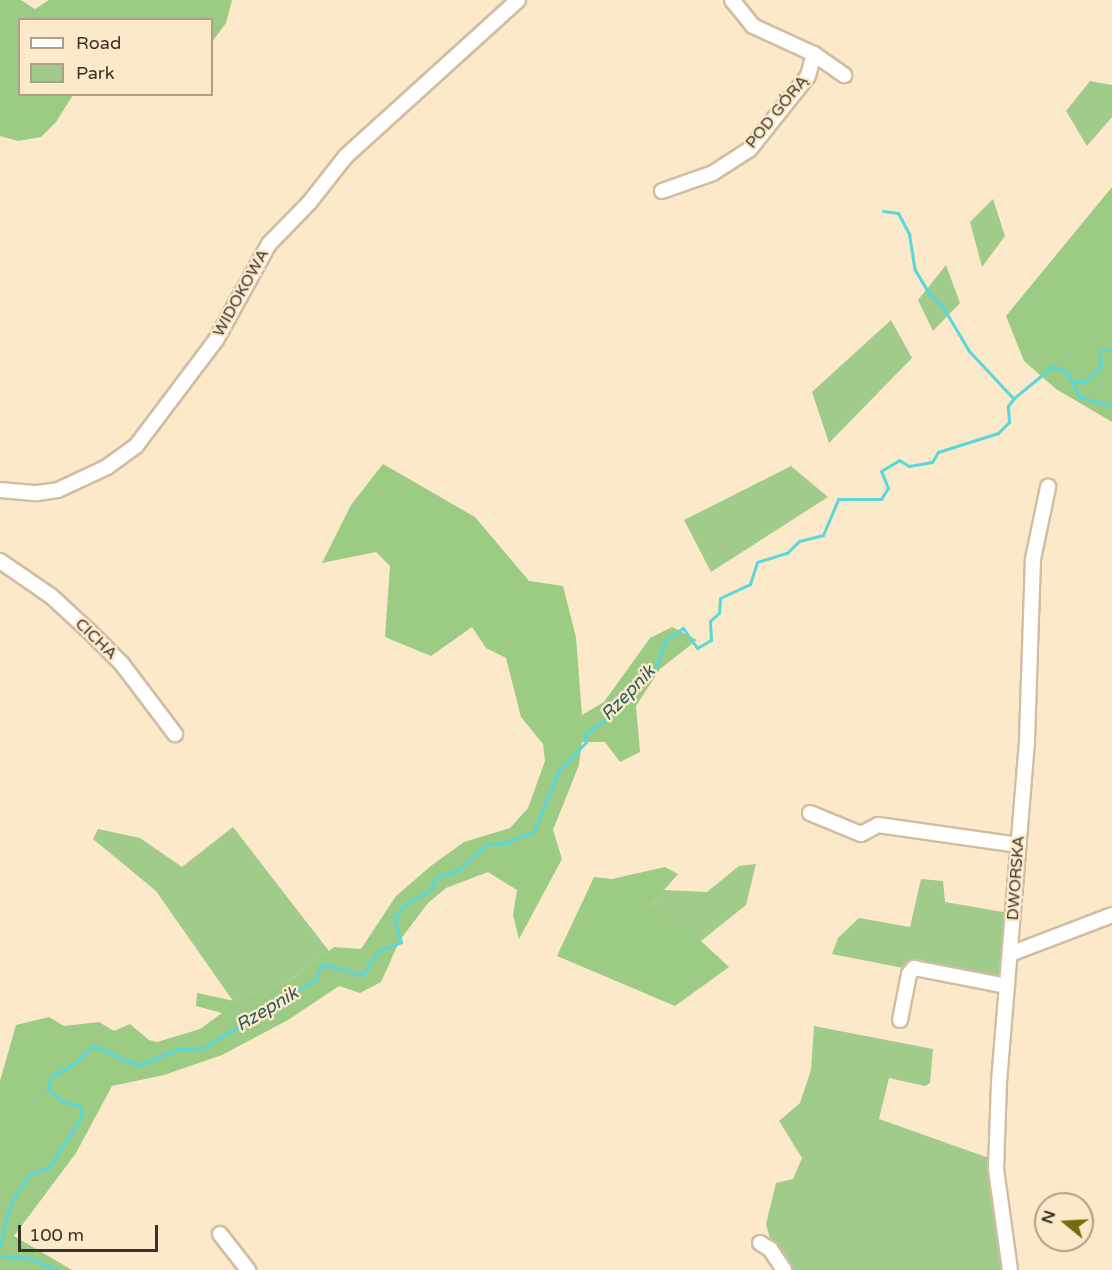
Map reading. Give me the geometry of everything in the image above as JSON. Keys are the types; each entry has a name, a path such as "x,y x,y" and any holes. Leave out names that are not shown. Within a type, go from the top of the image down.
{"street":[{"name":"WIDOKOWA","path":"0,490 37,493 58,489 108,467 136,446 216,340 268,244 309,203 346,156 518,0"},
{"name":"POD GÓRĄ","path":"732,0 753,27 814,54 844,75"},
{"name":"POD GÓRĄ","path":"662,192 713,173 750,149 808,76 814,54"},
{"name":"DWORSKA","path":"1010,1270 996,1169 1007,986 1019,845 1033,559 1048,487"},
{"name":"CICHA","path":"0,561 51,596 90,632 122,664 175,734"},
{"path":"810,813 861,834 878,825 1019,845"},
{"path":"1010,954 1112,915"},
{"path":"900,1020 909,974 914,968 1007,986"},
{"path":"220,1234 248,1270"},
{"path":"760,1243 770,1249 784,1270"}],"green space":[{"path":"0,0 21,0 35,9 49,0 232,0 226,23 213,41 213,18 18,18 18,96 72,96 56,122 41,137 18,141 0,136"},
{"path":"1090,81 1112,85 1112,117 1087,146 1066,111"},
{"path":"1112,187 1112,422 1056,389 1024,361 1006,316"},
{"path":"993,199 1005,236 982,267 970,222"},
{"path":"946,265 960,303 933,331 918,300"},
{"path":"891,320 912,358 829,443 812,392"},
{"path":"383,464 475,517 529,581 563,586 576,637 582,715 604,702 650,638 672,627 697,640 660,669 636,706 640,752 620,762 605,742 582,742 579,765 553,830 562,859 519,939 513,915 517,890 488,872 446,888 428,903 400,940 381,982 360,993 339,986 288,1020 222,1055 164,1075 112,1086 76,1153 14,1236 72,1270 0,1270 0,1081 16,1025 49,1017 64,1026 99,1022 114,1031 130,1024 149,1040 157,1042 200,1029 222,1013 196,1006 197,993 239,1002 290,981 334,947 361,949 396,896 432,865 464,842 510,828 528,808 545,761 543,744 521,717 506,658 486,648 472,627 431,656 385,637 390,566 376,552 322,563 351,505"},
{"path":"791,466 828,497 711,572 684,520"},
{"path":"233,827 329,951 290,981 239,1003 233,1001 156,891 93,839 98,829 140,838 182,867"},
{"path":"756,864 746,905 701,941 651,905 664,890 707,892 739,866"},
{"path":"665,867 678,874 651,905 686,927 729,967 675,1006 557,956 594,877 612,879"},
{"path":"921,879 943,881 945,902 1009,913 1005,978 915,963 908,969 832,954 838,938 859,918 910,927"},
{"path":"814,1026 933,1049 930,1083 925,1086 889,1078 879,1119 989,1158 1005,1270 791,1270 771,1243 766,1224 776,1183 793,1179 802,1158 779,1121 800,1103 811,1070"}],"waterway":[{"path":"883,211 898,213 909,234 915,270 929,293 941,304 969,351 1013,398"},
{"path":"1073,382 1088,380 1101,366 1100,350 1112,350"},
{"name":"Rzepnik","path":"0,1245 10,1205 29,1175 48,1168 82,1116 80,1106 64,1102 47,1088 53,1075 68,1068 93,1046 138,1065 179,1049 203,1048 315,980 322,964 363,975 378,951 401,942 394,919 404,905 430,890 438,876 457,871 487,844 505,843 534,831 559,770 586,742 584,734 609,717 657,665 665,641 683,628 697,648 711,640 710,621 719,613 720,598 750,584 757,562 787,553 799,541 823,535 838,499 881,499 888,488 881,471 899,460 909,466 932,462 938,452 998,433 1009,422 1008,406 1014,398 1053,366 1067,372 1080,397 1112,406"},
{"path":"0,1256 28,1258 59,1270"}]}
